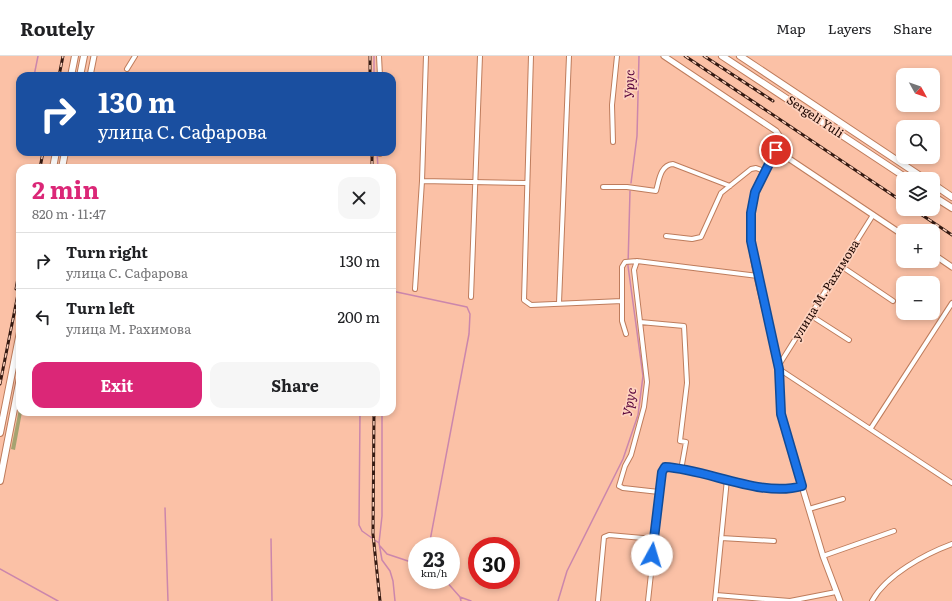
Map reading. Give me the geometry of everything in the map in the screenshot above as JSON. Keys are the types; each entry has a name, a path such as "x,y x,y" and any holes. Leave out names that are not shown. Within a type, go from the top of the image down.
{"main road":[{"path":"72,72 75,56"},
{"path":"81,72 84,56"},
{"name":"Sergeli Yuli","path":"722,56 897,172"},
{"name":"Sergeli Yuli","path":"740,56 914,172"},
{"path":"940,189 952,197"},
{"path":"940,200 952,208"},
{"path":"0,434 16,352"},
{"path":"0,481 16,399"}],"street":[{"path":"91,72 94,56"},
{"path":"127,69 135,56"},
{"path":"379,56 380,72"},
{"path":"415,289 422,181 426,56"},
{"path":"471,297 480,56"},
{"path":"531,56 523,298 531,305 622,301"},
{"path":"559,303 569,56"},
{"path":"613,142 612,105 617,56"},
{"path":"664,56 776,131 780,140 776,150 896,230"},
{"name":"улица М. Рахимова","path":"776,150 764,171 755,192 750,222 751,241 779,367 781,414 823,556 840,601"},
{"path":"603,187 626,187 656,191 663,169 670,164 674,164 730,186"},
{"path":"666,236 692,239 701,237 721,193 751,169 756,168 764,171"},
{"path":"422,181 527,183"},
{"name":"улица М. Рахимова","path":"779,367 873,215"},
{"path":"940,259 952,267"},
{"path":"626,334 622,321 623,264 638,261 758,276"},
{"path":"638,261 634,270 647,382 644,407 631,455 625,466 619,486 623,488 659,492"},
{"path":"841,266 893,301"},
{"path":"871,428 952,303"},
{"path":"810,315 849,340"},
{"path":"640,322 684,326 687,383 680,441 686,442 681,470"},
{"path":"779,367 952,483"},
{"path":"648,601 659,492 663,469 668,467 763,488 788,490 802,486"},
{"path":"715,601 727,479"},
{"path":"809,508 843,499"},
{"path":"823,556 894,531"},
{"path":"598,601 604,537 609,535 654,540"},
{"path":"721,538 774,541"},
{"path":"872,601 886,583 900,572 937,549 952,544"},
{"path":"716,595 790,601 836,592"}],"shaded area":[{"path":"18,416 21,416 15,450 11,449"}],"waterway":[{"path":"35,72 38,56"},
{"path":"374,56 374,72"},
{"name":"Урус","path":"631,183 637,136 639,56"},
{"path":"377,156 378,164"},
{"name":"Урус","path":"558,601 567,571 623,459 638,415 643,376 628,266 630,191"},
{"path":"396,292 467,307 470,314 469,334 431,537"},
{"path":"360,416 359,525 362,531 379,543"},
{"path":"382,416 382,516 379,543 382,560 390,571 393,581 395,601"},
{"path":"165,508 168,601"},
{"path":"271,539 272,601"},
{"path":"380,546 387,554 408,561"},
{"path":"0,569 58,601"},
{"path":"453,589 460,597 461,601"},
{"path":"460,597 471,601"}],"railway":[{"path":"60,72 63,56"},
{"path":"370,56 370,72"},
{"path":"685,56 896,197"},
{"path":"704,56 773,101"},
{"path":"41,164 42,156"},
{"path":"372,156 372,164"},
{"path":"924,216 952,235"},
{"path":"0,384 16,304"},
{"path":"374,416 373,534 380,601"}],"route":[{"path":"652,555 662,472 665,467 727,479 763,488 788,490 802,486 782,420 779,405 779,369 751,241 750,222 755,192 764,171 776,150"}]}
